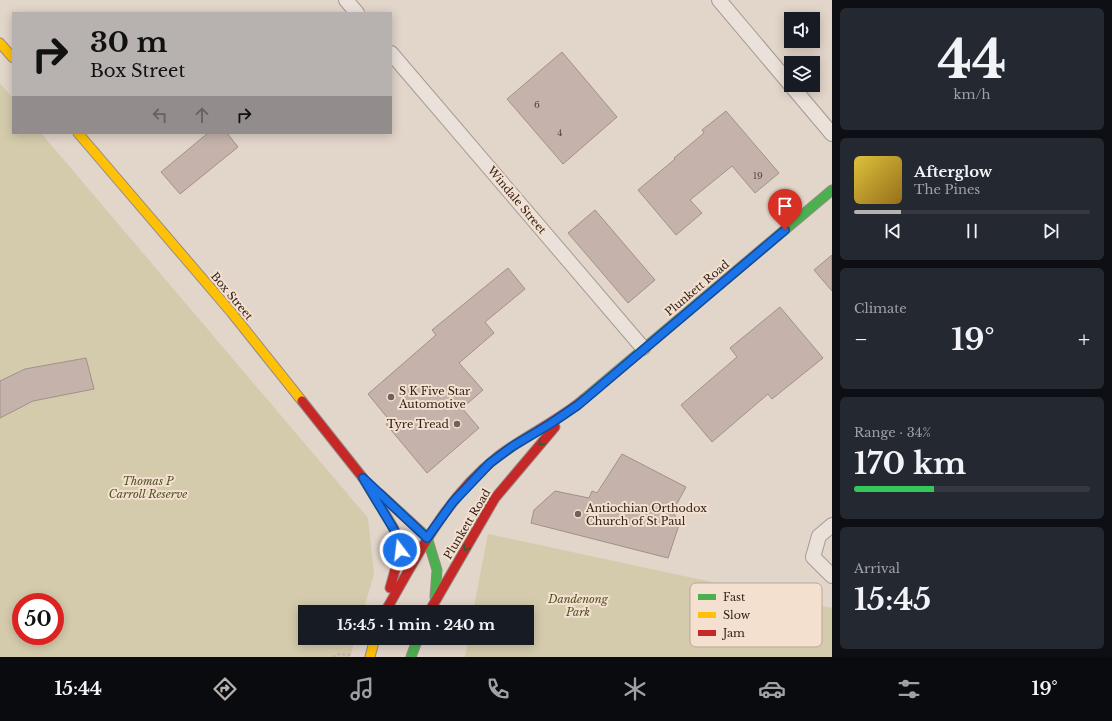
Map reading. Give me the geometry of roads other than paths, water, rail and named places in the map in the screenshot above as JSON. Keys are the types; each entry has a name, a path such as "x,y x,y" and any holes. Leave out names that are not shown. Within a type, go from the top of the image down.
{"main road":[{"path":"0,43 12,57"},
{"name":"Box Street","path":"79,134 230,312 363,478 393,527 399,542 399,556 386,605"},
{"name":"Plunkett Road","path":"432,605 495,498 534,451 578,405 643,348 832,190"},
{"name":"Plunkett Road","path":"388,605 427,538 453,502 490,463 513,446 578,405"},
{"name":"Box Street","path":"363,478 427,538 437,570 436,590 431,605"},
{"path":"370,657 373,645"},
{"path":"411,657 415,645"}],"street":[{"path":"346,0 356,12"},
{"path":"719,0 832,134"},
{"name":"Windale Street","path":"392,54 643,348"},
{"path":"832,525 819,536 813,557 832,576"}],"place":[{"name":"S K Five Star Automotive","path":"391,397"},
{"name":"Tyre Tread","path":"457,424"},
{"name":"Antiochian Orthodox Church of St Paul","path":"578,514"}],"park label":[{"name":"Thomas P Carroll Reserve","path":"148,487"},
{"name":"Dandenong Park","path":"578,605"}]}
